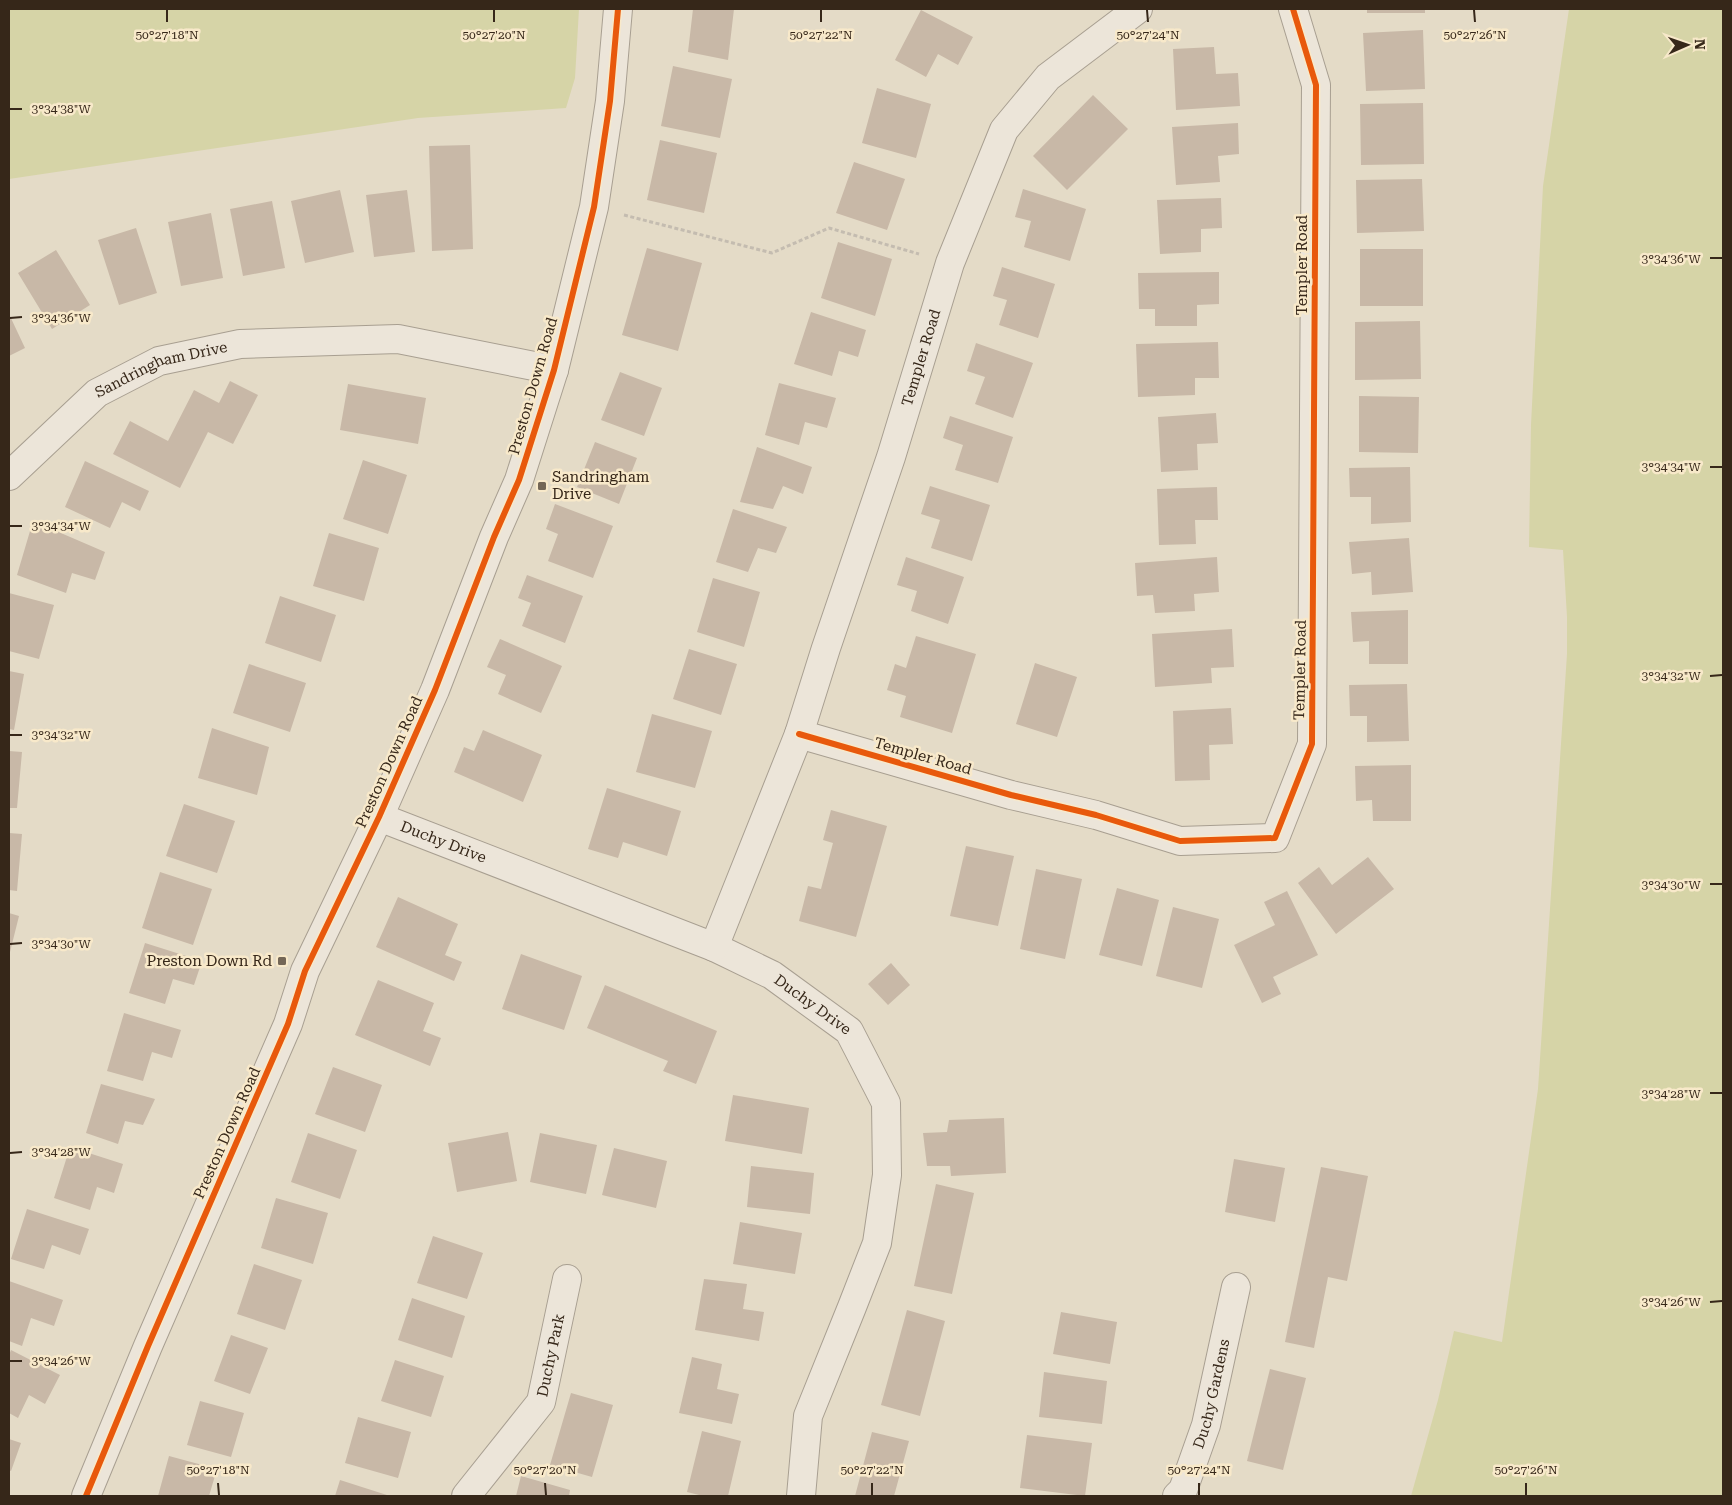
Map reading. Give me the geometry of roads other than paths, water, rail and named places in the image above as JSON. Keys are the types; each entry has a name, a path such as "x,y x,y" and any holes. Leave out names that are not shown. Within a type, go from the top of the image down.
{"street":[{"name":"Preston Down Road","path":"86,1496 148,1346 288,1024 305,971 379,818 435,690 494,537 519,480 554,370 594,208 610,101 618,9"},
{"name":"Templer Road","path":"714,947 799,734 891,457 950,263 1004,130 1048,77 1138,9"},
{"name":"Templer Road","path":"799,734 1012,795 1096,815 1180,841 1275,838 1312,744 1316,85 1293,9"},
{"name":"Sandringham Drive","path":"9,476 97,394 159,361 240,344 398,339 554,370"},
{"name":"Duchy Drive","path":"379,818 714,947 772,975 849,1031 886,1102 887,1175 876,1243 808,1416 801,1496"},
{"name":"Duchy Park","path":"466,1496 541,1402 567,1279"},
{"name":"Duchy Gardens","path":"1177,1496 1184,1490 1206,1425 1236,1287"}],"place":[{"name":"Sandringham Drive","path":"542,486"},
{"name":"Preston Down Rd","path":"282,961"}]}
